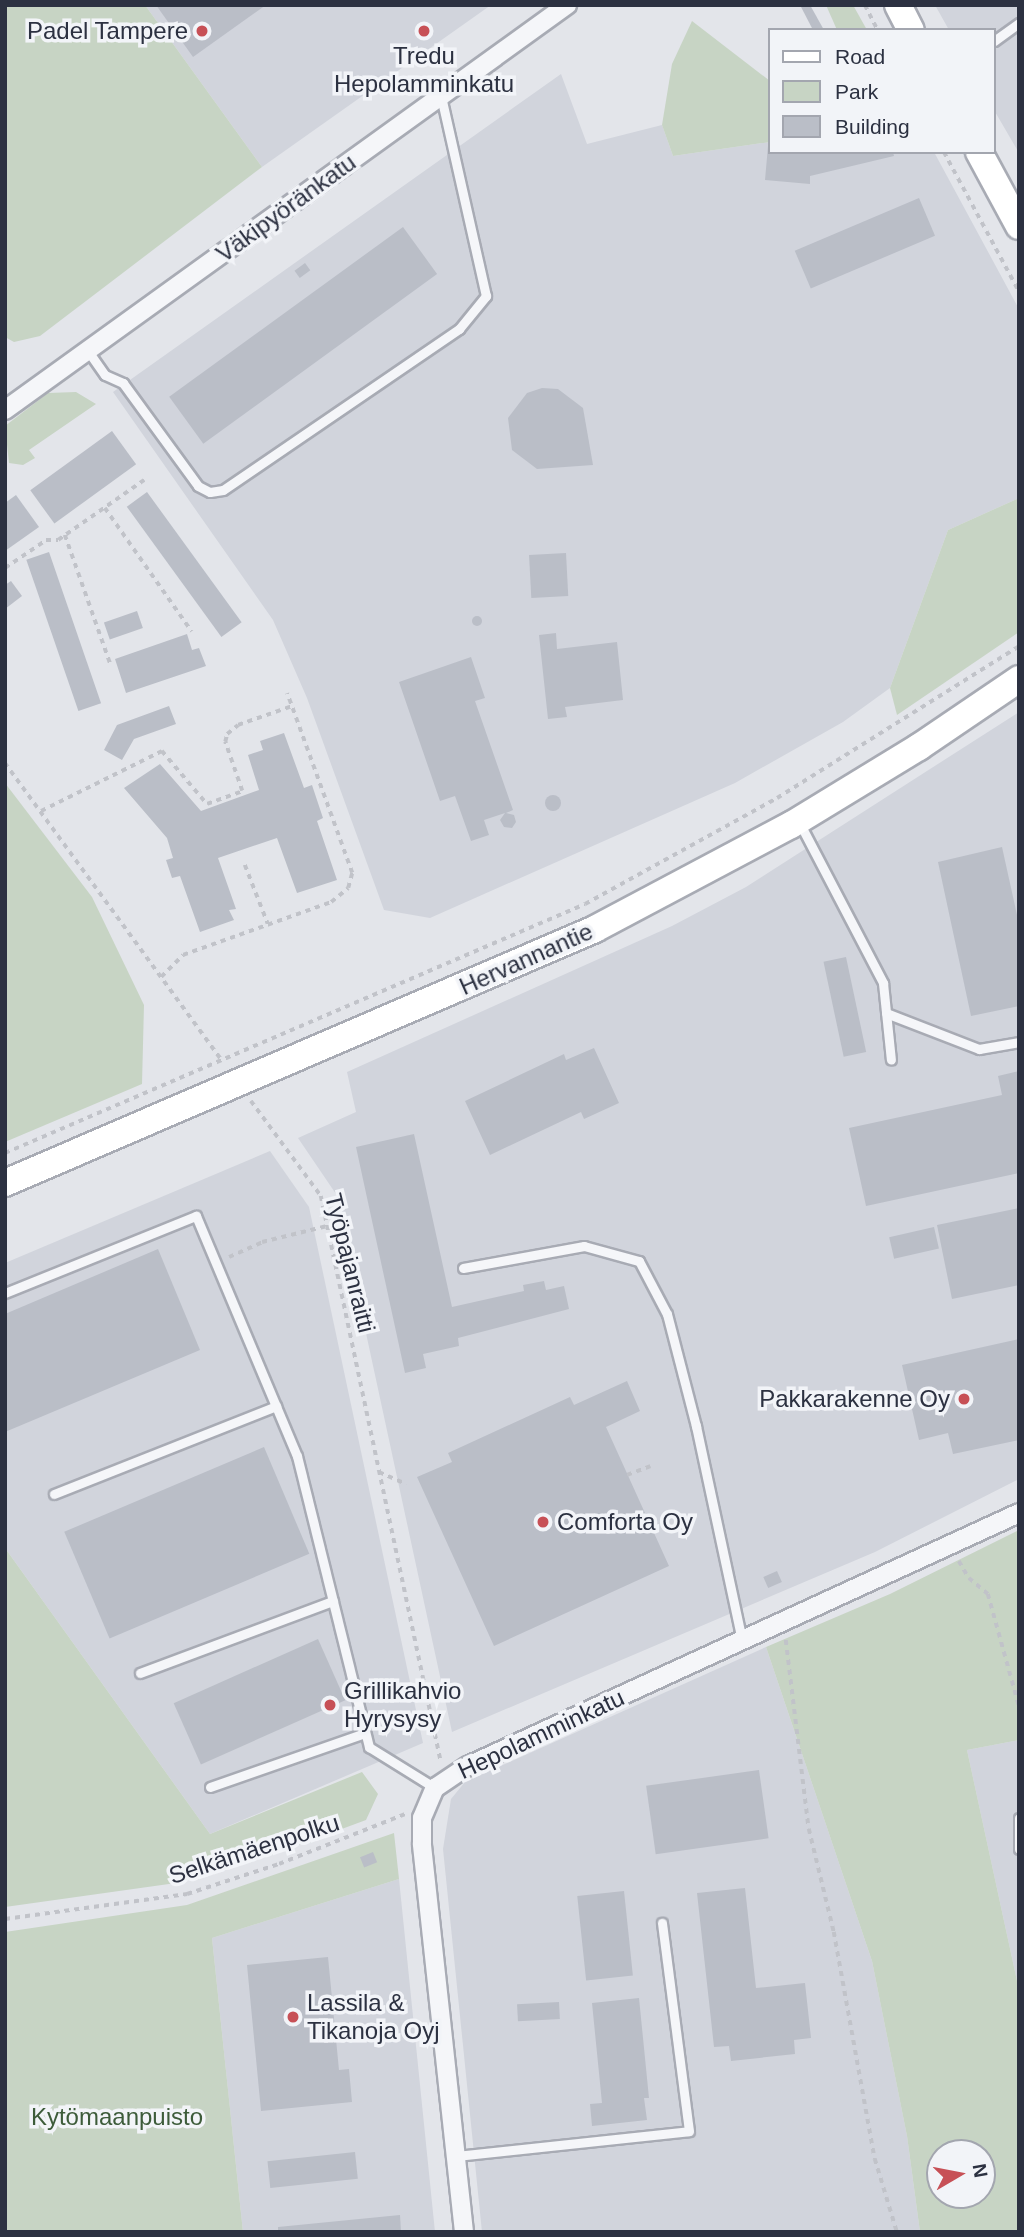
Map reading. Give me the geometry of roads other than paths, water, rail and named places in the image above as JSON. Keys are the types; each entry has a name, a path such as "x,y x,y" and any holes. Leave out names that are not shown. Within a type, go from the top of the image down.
{"main road":[{"path":"898,5 910,28"},
{"path":"980,154 1019,226"},
{"name":"Hervannantie","path":"5,1183 595,929 799,821 919,747 1019,679"}],"street":[{"name":"Väkipyöränkatu","path":"5,410 567,5"},
{"name":"Hepolamminkatu","path":"464,2232 422,1843 426,1805 440,1783 1019,1513"}],"lane":[{"path":"996,40 1019,23"},
{"path":"88,351 105,375 123,383 198,486 210,492 223,490 459,329 486,296 441,96"},
{"path":"799,821 883,983 891,1060"},
{"path":"886,1013 979,1049 1019,1042"},
{"path":"5,1293 196,1216 297,1456 369,1747 440,1783"},
{"path":"463,1268 584,1246 639,1261 667,1314 696,1426 742,1642"},
{"path":"54,1494 276,1406"},
{"path":"140,1673 333,1601"},
{"path":"210,1787 365,1733"},
{"path":"1019,1818 1019,1849"},
{"path":"456,2156 689,2131 662,1923"}],"place":[{"name":"Padel Tampere","path":"202,31"},
{"name":"Tredu Hepolamminkatu","path":"424,31"},
{"name":"Pakkarakenne Oy","path":"964,1399"},
{"name":"Comforta Oy","path":"543,1522"},
{"name":"Grillikahvio Hyrysysy","path":"330,1705"},
{"name":"Lassila & Tikanoja Oyj","path":"293,2017"}],"park label":[{"name":"Kytömaanpuisto","path":"117,2117"}]}
